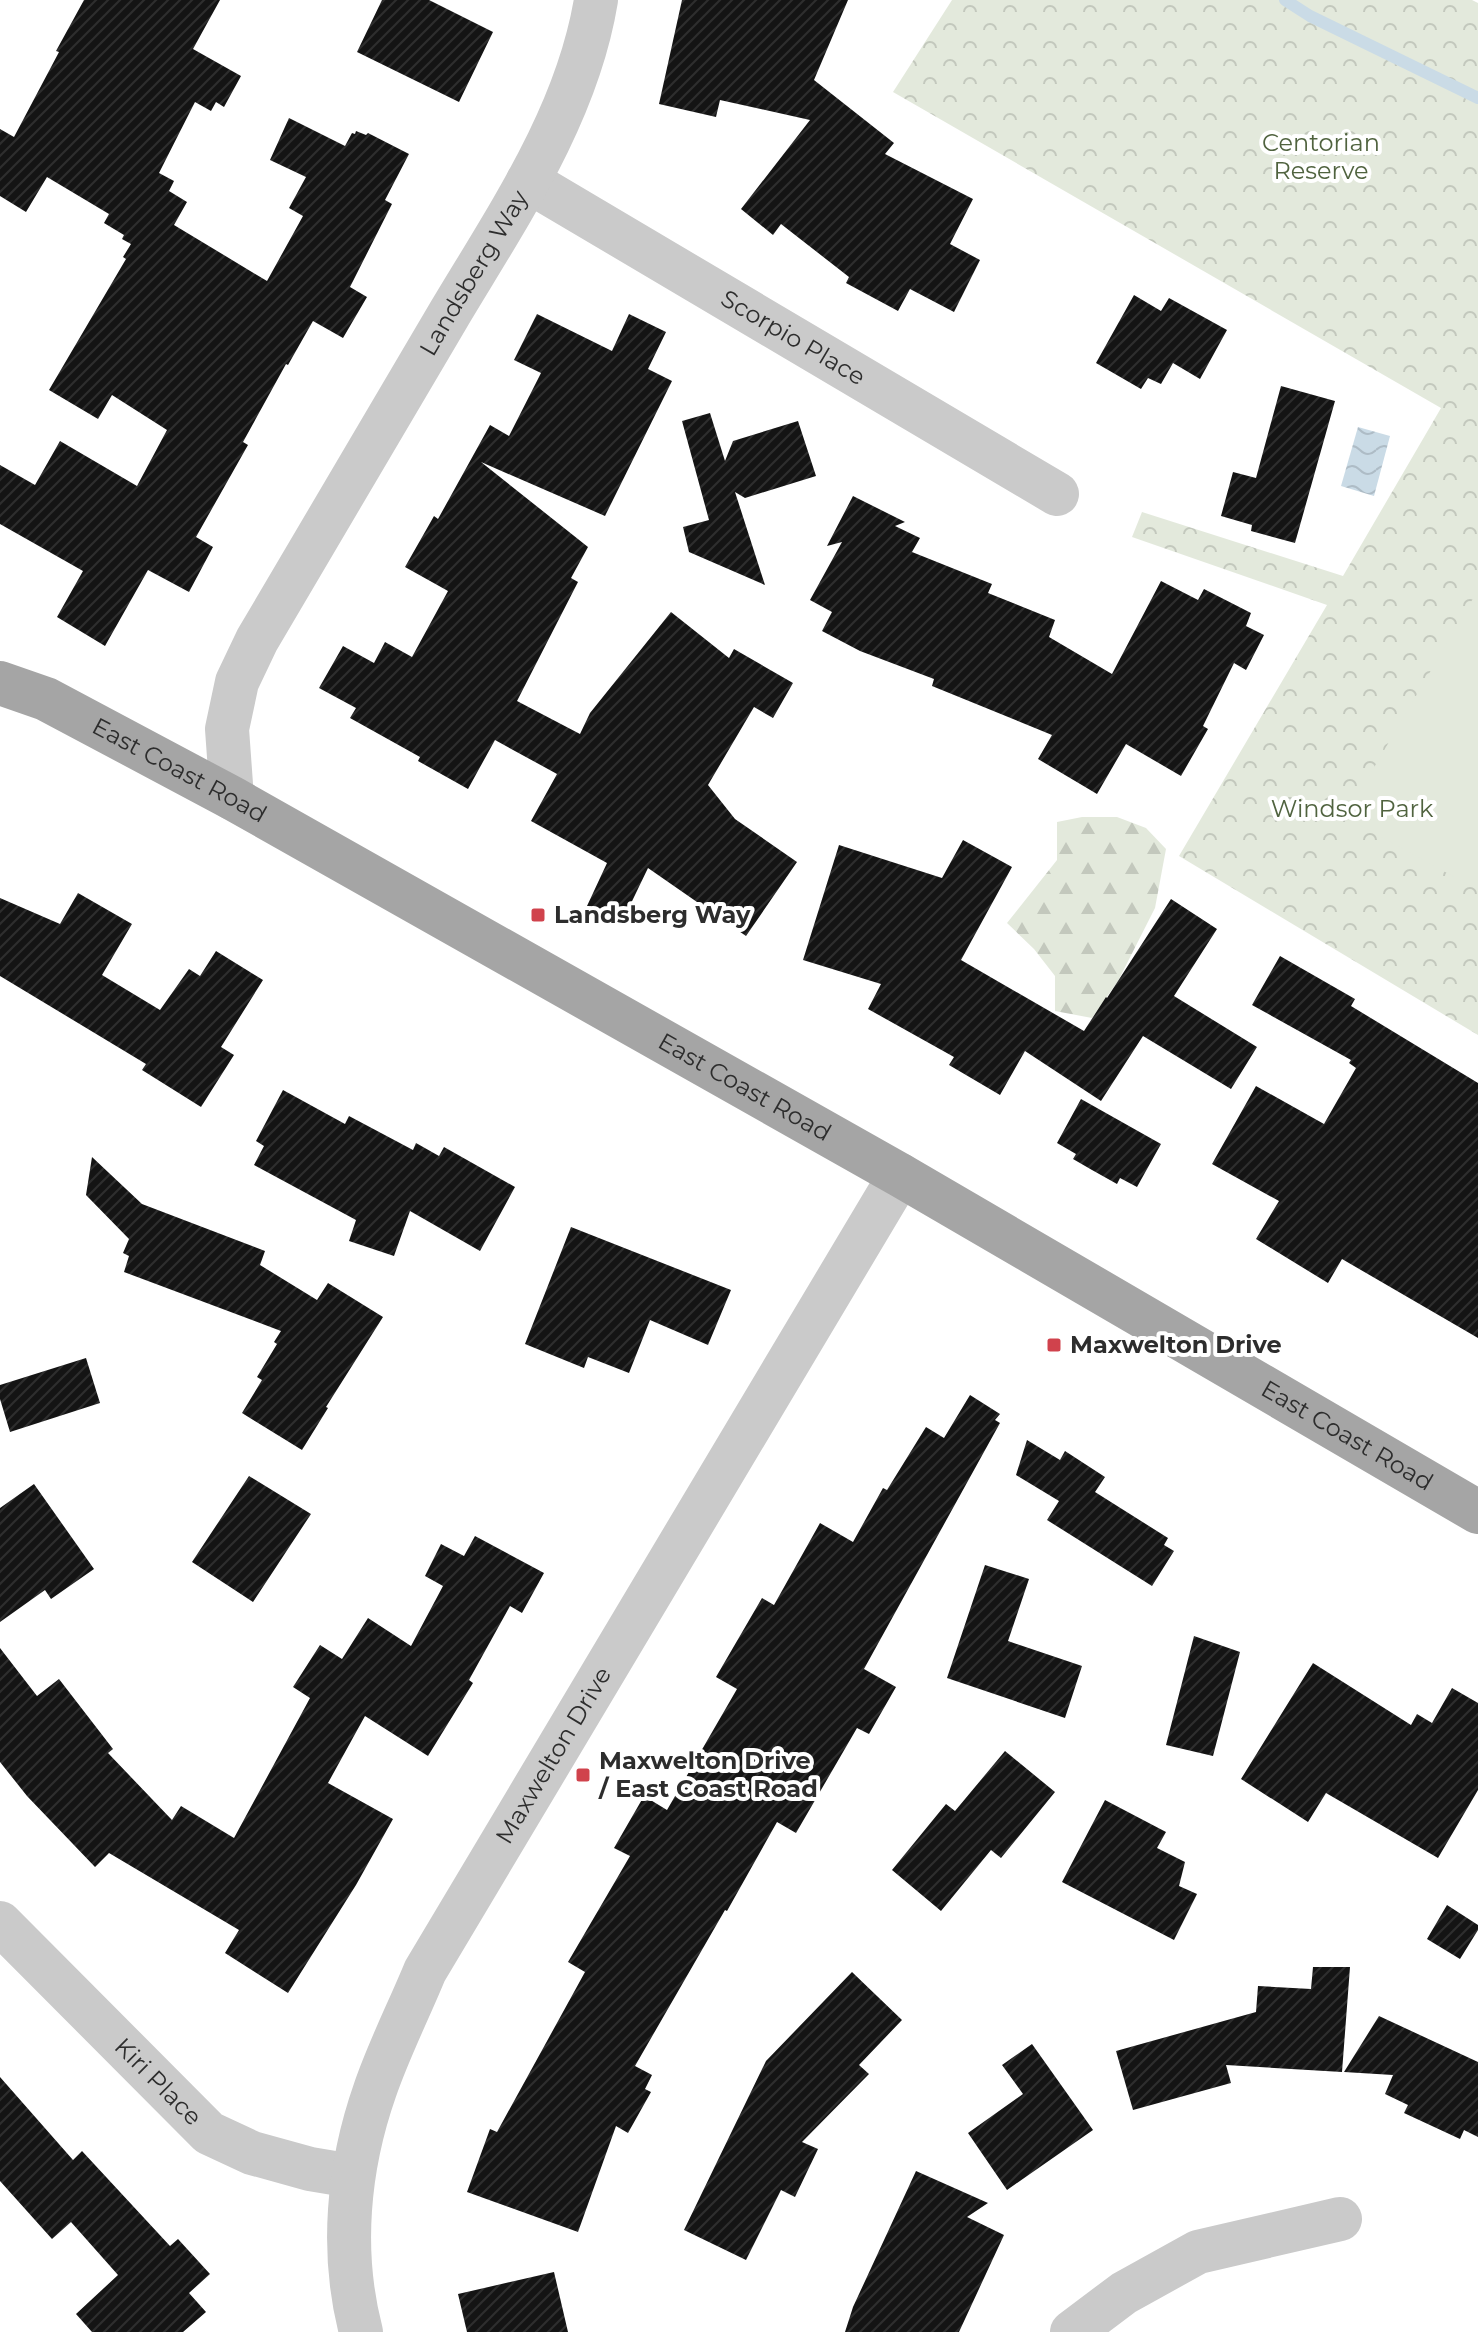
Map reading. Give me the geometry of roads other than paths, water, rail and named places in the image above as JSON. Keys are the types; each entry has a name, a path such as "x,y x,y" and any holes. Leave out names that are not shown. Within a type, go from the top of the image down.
{"main road":[{"name":"East Coast Road","path":"0,683 46,699 232,798 900,1175 1478,1512"}],"street":[{"name":"Landsberg Way","path":"232,798 227,729 237,682 257,640 528,181 572,91 591,31 596,0"},
{"name":"Scorpio Place","path":"528,181 1057,494"},
{"name":"Maxwelton Drive","path":"361,2332 355,2312 350,2264 352,2176 375,2087 425,1971 900,1175"},
{"name":"Kiri Place","path":"0,1923 209,2133 252,2153 310,2169 352,2176"},
{"path":"1072,2332 1124,2293 1198,2252 1340,2219"}],"water":[{"path":"1358,427 1390,436 1374,496 1341,486"}],"waterway":[{"path":"1285,0 1310,16 1478,98"}],"place":[{"name":"Landsberg Way","path":"538,915"},
{"name":"Maxwelton Drive","path":"1054,1345"},
{"name":"Maxwelton Drive / East Coast Road","path":"583,1775"}],"park label":[{"name":"Centorian Reserve","path":"1321,157"},
{"name":"Windsor Park","path":"1352,809"}]}
